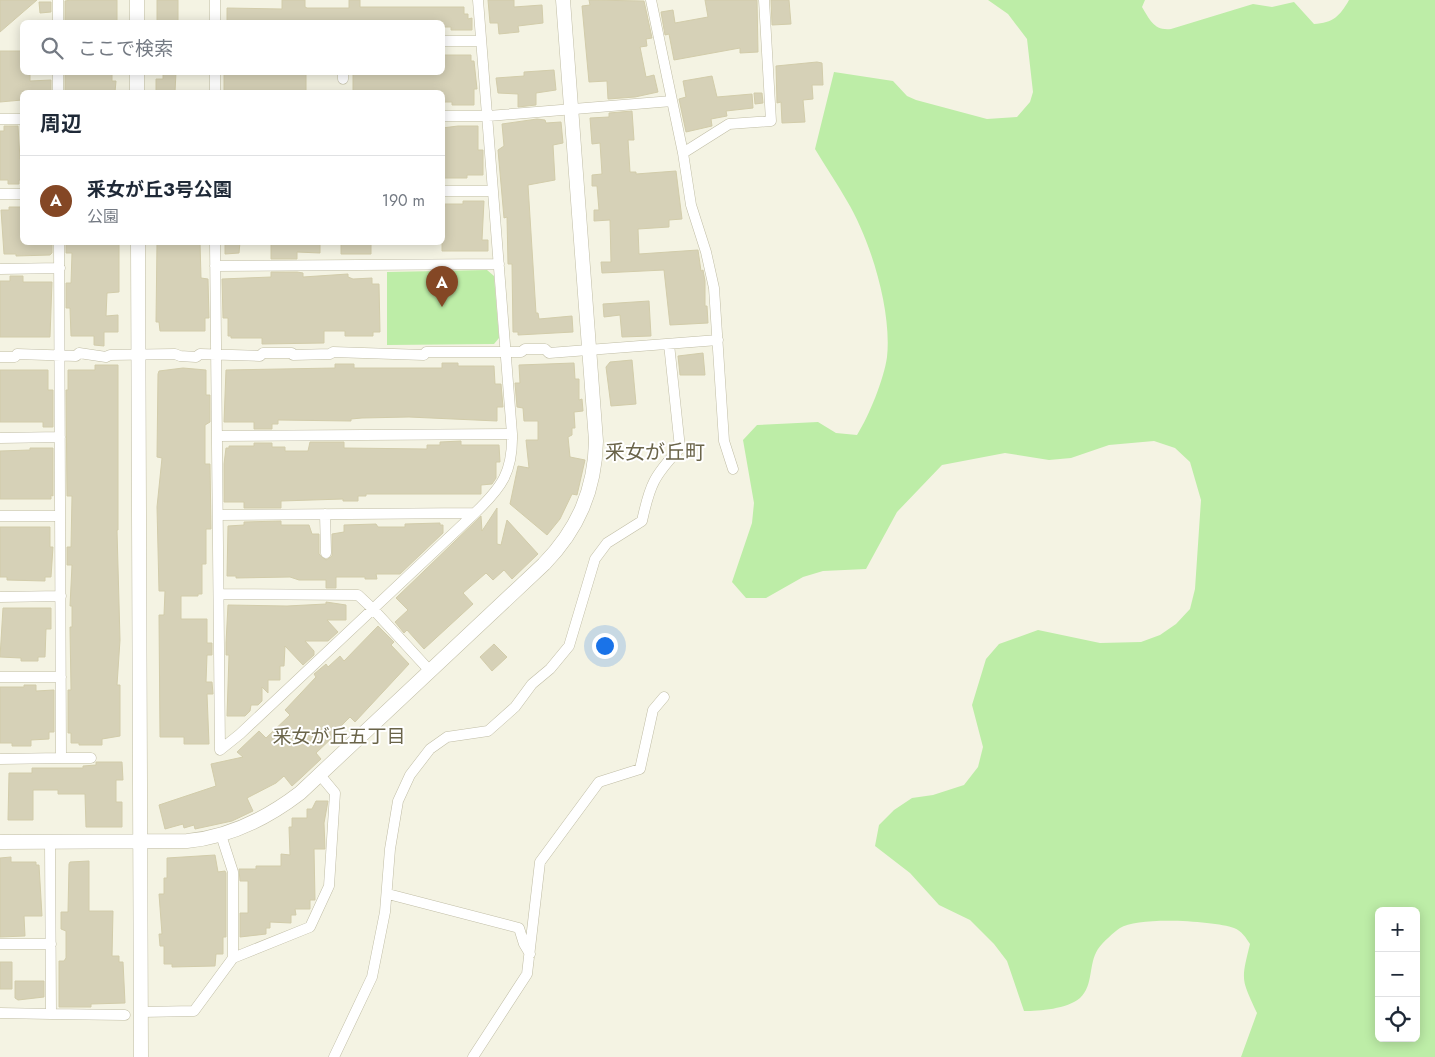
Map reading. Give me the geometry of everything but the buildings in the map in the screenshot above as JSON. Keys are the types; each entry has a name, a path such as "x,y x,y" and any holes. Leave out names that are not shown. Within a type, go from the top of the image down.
{"street":[{"path":"58,0 58,20"},
{"path":"137,0 137,20"},
{"path":"215,0 215,20"},
{"path":"215,245 220,750 240,734 492,497 507,475 512,454 512,434 504,352 478,0"},
{"path":"0,842 187,841 221,835 253,824 279,810 320,775 557,551 582,512 591,489 596,457 591,349 563,0"},
{"path":"652,0 683,153 691,204 706,252 714,288 724,441 733,469"},
{"path":"683,153 729,124 771,121 764,0"},
{"path":"445,41 481,41"},
{"path":"58,75 58,90"},
{"path":"137,75 137,90"},
{"path":"215,75 215,90"},
{"path":"445,116 488,116 672,101"},
{"path":"0,119 20,118"},
{"path":"445,191 493,191"},
{"path":"0,194 20,194"},
{"path":"59,245 61,758"},
{"path":"138,245 142,1057"},
{"path":"215,266 499,264"},
{"path":"0,269 60,268"},
{"path":"0,357 15,357 17,354 76,356 79,353 94,354 96,357 175,354 196,357 200,354 260,356 263,353 292,353 293,355 330,354 333,352 424,354 426,352 504,352 546,349 549,353 556,353 718,340"},
{"path":"334,1057 372,977 388,894 390,849 398,801 410,775 430,749 447,737 488,732 514,707 532,684 550,669 569,646 595,559 607,543 642,521 648,493 658,472 680,448 669,344"},
{"path":"218,436 512,434"},
{"path":"0,438 60,437"},
{"path":"218,515 475,513"},
{"path":"325,514 326,553"},
{"path":"0,516 60,516"},
{"path":"219,594 358,595 374,609 430,671"},
{"path":"0,597 61,596"},
{"path":"0,677 61,677"},
{"path":"473,1057 527,974 540,862 599,782 640,769 653,710 664,697"},
{"path":"0,759 91,758"},
{"path":"141,1012 194,1012 233,958 310,928 328,886 336,794 320,775"},
{"path":"221,835 232,872 233,958"},
{"path":"50,842 51,1014"},
{"path":"388,894 520,928 524,944 530,954"},
{"path":"0,944 51,944"},
{"path":"0,1013 125,1015"}],"green space":[{"path":"988,0 1145,0 1142,7 1153,24 1160,28 1171,29 1253,4 1272,7 1294,2 1314,24 1335,18 1349,0 1435,0 1435,1057 1241,1057 1257,1013 1245,986 1244,979 1250,944 1237,929 1211,923 1159,921 1129,924 1120,928 1098,949 1087,987 1080,998 1061,1007 1024,1011 1007,961 994,944 970,920 939,905 910,873 875,846 879,825 894,810 912,798 933,795 964,785 978,767 983,747 972,705 986,659 999,644 1038,630 1100,643 1141,642 1160,635 1176,624 1190,609 1195,589 1201,500 1190,462 1175,448 1154,441 1109,445 1071,458 1049,460 1005,453 942,465 897,512 866,569 823,571 803,577 766,598 746,598 732,582 752,523 754,503 743,440 757,425 818,422 836,433 857,435 875,397 883,376 887,357 888,339 883,298 872,256 856,217 815,149 834,72 893,81 907,96 916,100 987,119 1017,117 1030,102 1033,92 1027,39 1008,14"},
{"path":"487,270 494,276 499,338 494,344 387,345 387,272"}],"place":[{"name":"釆女が丘3号公園","path":"442,307"}],"district":[{"name":"釆女が丘町","path":"655,452"},
{"name":"釆女が丘五丁目","path":"339,736"}]}
